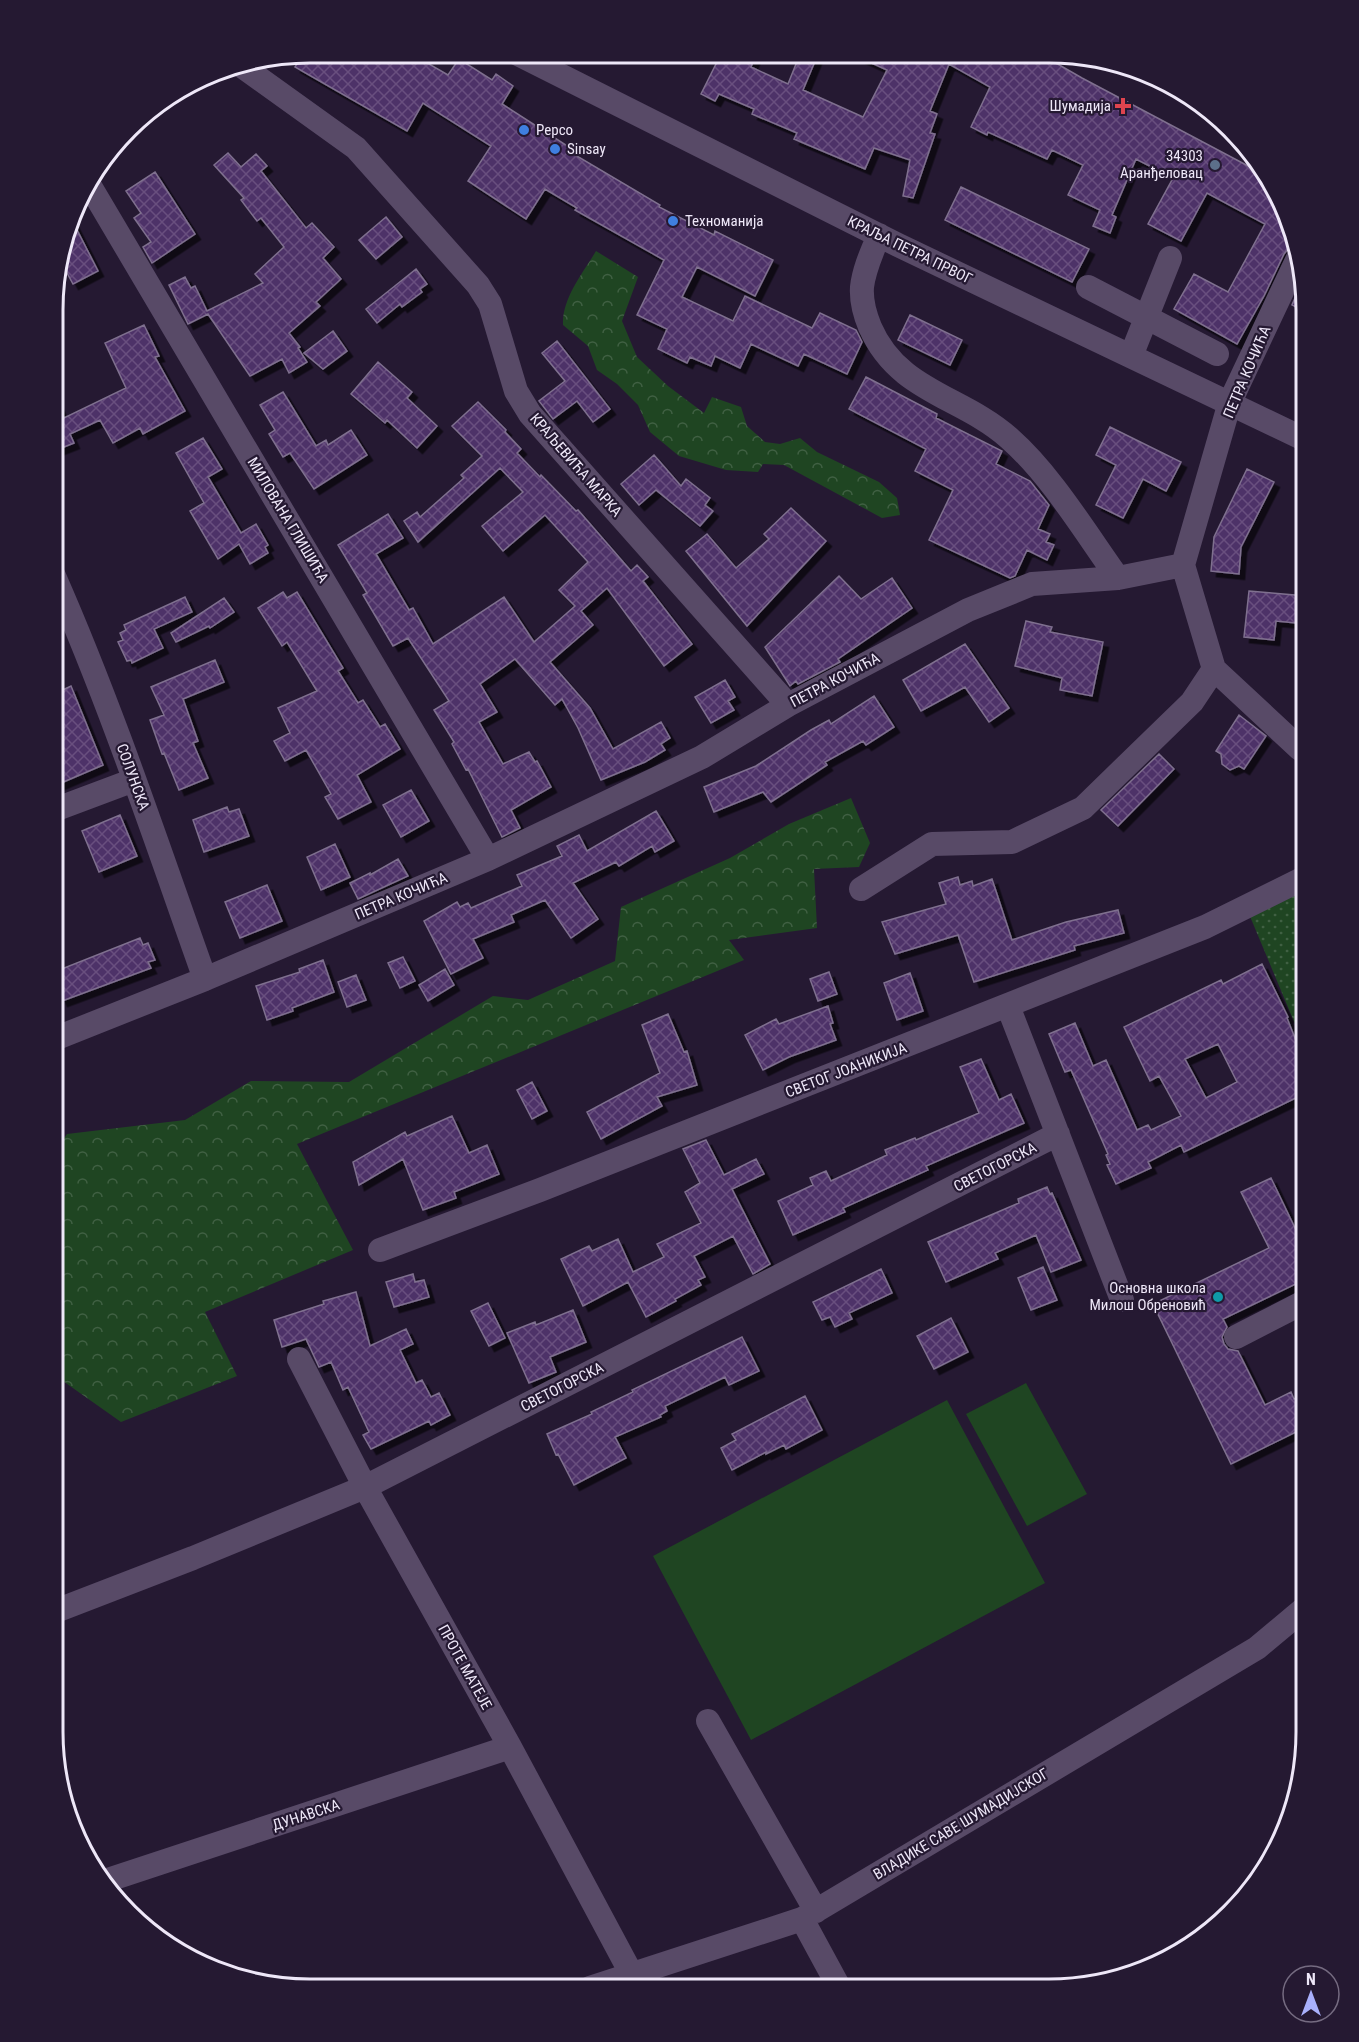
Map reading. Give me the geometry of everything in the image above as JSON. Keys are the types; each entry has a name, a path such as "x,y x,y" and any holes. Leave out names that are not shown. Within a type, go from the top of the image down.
{"street":[{"name":"КРАЉА ПЕТРА ПРВОГ","path":"536,63 879,235 1296,435"},
{"name":"КРАЉЕВИЋА МАРКА","path":"248,71 356,148 478,285 490,304 516,391 530,414 788,705"},
{"name":"МИЛОВАНА ГЛИШИЋА","path":"93,191 488,859"},
{"path":"879,235 862,287 862,303 877,342 902,372 990,424 1028,455 1118,578"},
{"path":"1131,356 1170,258"},
{"name":"ПЕТРА КОЧИЋА","path":"63,1035 205,979 488,859 702,757 788,705 968,610 1032,584 1118,578 1183,565 1230,402 1293,269"},
{"path":"1088,287 1217,354"},
{"path":"1183,565 1214,669 1296,745"},
{"name":"СОЛУНСКА","path":"63,596 79,632 134,780 205,979"},
{"path":"861,889 932,844 1012,842 1083,808 1192,702 1214,669"},
{"path":"63,807 134,780"},
{"name":"СВЕТОГ ЈОАНИКИЈА","path":"380,1250 540,1190 1205,927 1296,882"},
{"path":"1008,1006 1122,1299"},
{"name":"СВЕТОГОРСКА","path":"63,1608 365,1487 1058,1134"},
{"path":"1236,1337 1296,1306"},
{"name":"ПРОТЕ МАТЕЈЕ","path":"298,1359 365,1487 510,1747 632,1975"},
{"name":"ВЛАДИКЕ САВЕ ШУМАДИЈСКОГ","path":"619,1979 809,1915 1257,1648 1296,1615"},
{"path":"708,1721 809,1915 836,1979"},
{"name":"ДУНАВСКА","path":"111,1879 510,1747"}],"green space":[{"path":"596,251 638,277 622,321 637,357 668,386 704,413 712,397 741,407 747,426 765,442 780,444 800,438 817,452 879,482 897,498 900,515 882,518 784,465 763,464 758,472 726,470 679,456 650,432 638,405 617,384 597,370 588,346 563,325 570,296"},
{"path":"851,798 870,843 859,867 814,869 817,928 729,940 744,960 297,1144 353,1250 205,1312 237,1376 121,1422 63,1381 63,1140 67,1134 185,1120 251,1081 349,1082 493,996 528,1000 615,961 621,907 730,858 789,824"},
{"path":"1296,893 1296,1026 1249,914"},
{"path":"1026,1383 1087,1494 1027,1526 966,1414"},
{"path":"947,1400 1045,1583 751,1740 653,1556"}],"building":[{"path":"310,63 427,63 448,75 456,63 465,63 492,80 496,74 513,86 502,104 572,149 570,152 660,205 659,207 714,235 715,231 773,260 755,296 697,267 682,297 733,321 745,296 812,328 820,313 856,330 862,342 847,374 804,354 798,366 751,344 740,368 715,356 711,366 690,357 687,363 658,349 667,329 637,315 664,260 575,210 577,208 545,189 526,219 468,181 491,146 423,103 407,131 295,67 297,64"},
{"path":"716,63 753,63 751,67 788,84 796,63 814,63 803,90 863,117 887,70 872,63 1057,63 1250,167 1271,201 1289,249 1237,344 1174,309 1194,274 1228,292 1265,224 1207,193 1181,241 1148,224 1173,178 1136,159 1112,215 1116,217 1110,233 1093,226 1100,210 1068,195 1083,165 1052,150 1047,159 988,132 987,135 971,127 990,87 949,64 930,111 937,114 930,133 935,134 913,198 903,196 910,160 874,148 865,169 794,139 797,133 752,114 754,109 719,94 715,101 701,94"},
{"path":"228,153 241,167 256,154 267,166 261,171 306,228 312,223 334,247 323,258 341,279 316,302 320,306 289,333 300,347 298,348 307,362 289,373 282,359 250,376 208,314 188,324 169,285 185,277 191,288 195,286 207,311 263,283 255,274 284,247 261,218 257,221 241,200 244,198 214,165"},
{"path":"155,172 195,234 152,263 143,247 151,242 134,218 141,213 126,191"},
{"path":"961,187 1089,249 1072,282 945,220"},
{"path":"386,217 402,237 376,259 359,240"},
{"path":"76,229 98,271 73,284 66,271"},
{"path":"416,269 427,284 420,289 422,292 402,307 400,304 377,323 366,309"},
{"path":"910,315 962,340 950,365 898,340"},
{"path":"144,325 159,356 155,357 185,411 143,434 140,428 113,443 100,420 70,434 74,443 63,447 63,416 64,418 126,388 105,343"},
{"path":"333,331 347,351 323,369 304,353"},
{"path":"557,341 610,409 593,422 577,401 553,419 539,401 565,381 542,353"},
{"path":"378,362 412,392 407,398 437,426 417,448 387,420 385,423 351,394"},
{"path":"866,377 937,414 936,418 1002,451 996,464 1030,481 1049,505 1038,529 1050,534 1046,542 1054,545 1047,560 1027,550 1015,576 1010,578 929,540 953,490 915,471 926,449 849,409"},
{"path":"283,392 316,446 326,440 328,445 351,430 367,455 314,489 290,453 283,457 269,434 275,430 260,405"},
{"path":"478,402 521,449 517,453 576,511 578,510 631,571 637,565 648,577 643,581 692,644 664,666 607,588 581,611 593,625 550,662 590,708 613,749 661,722 670,738 661,744 665,750 645,762 601,780 578,728 562,699 555,705 515,659 480,684 497,712 479,722 503,764 529,752 535,762 537,761 551,787 511,810 520,828 502,837 468,769 466,770 452,744 454,742 434,710 449,701 408,638 393,646 363,595 367,593 338,545 388,514 403,538 376,554 409,610 413,608 433,644 504,597 534,642 575,606 559,590 588,562 545,515 503,551 482,526 523,492 500,468 418,542 404,521 417,512 420,517 464,478 461,475 482,456 452,426"},
{"path":"1110,427 1181,462 1166,491 1143,479 1123,518 1096,505 1116,465 1096,455"},
{"path":"203,438 222,469 208,477 241,533 256,524 268,545 265,547 268,553 250,564 239,544 218,559 190,511 204,503 176,453"},
{"path":"654,455 681,486 686,479 710,498 705,505 713,511 700,526 656,490 639,505 621,484"},
{"path":"1247,469 1274,482 1241,547 1239,574 1211,571 1214,537"},
{"path":"791,508 826,541 747,626 686,551 707,534 736,568 769,539 764,534"},
{"path":"839,576 861,599 892,578 912,608 838,659 840,662 798,684 796,681 790,686 765,647"},
{"path":"1249,591 1296,595 1296,623 1276,621 1274,640 1244,637"},
{"path":"283,592 287,598 297,592 343,668 338,671 358,703 363,700 380,727 385,724 400,749 357,775 371,802 338,819 325,797 331,794 306,750 285,761 274,741 290,733 278,708 317,691 287,642 282,646 258,608"},
{"path":"185,597 192,612 154,629 163,648 132,663 131,660 127,661 118,642 123,640 120,633 126,630 124,625"},
{"path":"224,598 234,612 210,628 209,626 176,642 171,633"},
{"path":"1026,621 1052,627 1050,632 1103,642 1092,696 1060,690 1062,678 1015,666"},
{"path":"965,644 1009,708 989,722 965,687 921,711 903,680"},
{"path":"215,660 224,682 183,699 198,741 193,743 208,778 179,790 164,753 162,754 150,720 164,715 151,687"},
{"path":"725,680 735,697 728,701 734,710 711,723 695,697"},
{"path":"71,686 103,765 63,782 63,690"},
{"path":"874,696 894,727 866,745 863,741 825,762 827,765 771,802 763,792 714,812 704,787 756,766 811,730 829,720 831,724"},
{"path":"1239,715 1266,736 1244,769 1239,766 1230,770 1222,764 1221,754 1216,751"},
{"path":"1159,754 1174,769 1118,826 1101,810"},
{"path":"411,790 429,821 401,837 383,805"},
{"path":"227,807 229,812 239,809 249,836 204,852 193,820"},
{"path":"656,811 674,841 655,852 652,846 619,866 616,862 573,883 598,919 571,938 545,900 511,915 514,922 473,939 483,958 451,974 424,921 457,902 460,907 468,903 471,908 522,886 517,875 562,856 557,846 579,835 587,851"},
{"path":"120,815 137,856 99,872 82,831"},
{"path":"335,844 350,877 321,890 307,857"},
{"path":"398,859 408,876 358,899 350,883"},
{"path":"958,877 960,885 972,881 973,886 992,879 1012,940 1066,922 1118,910 1124,933 1074,946 1075,950 974,982 958,935 895,954 882,922 946,904 939,883"},
{"path":"267,885 282,921 240,938 225,902"},
{"path":"140,938 143,945 148,943 155,960 148,962 151,968 63,1001 63,968"},
{"path":"403,957 415,981 400,988 388,963"},
{"path":"323,960 334,992 267,1020 256,986 300,972 299,969"},
{"path":"1262,964 1288,1017 1296,1041 1296,1098 1184,1152 1181,1145 1148,1162 1151,1168 1116,1184 1107,1165 1110,1164 1106,1155 1108,1154 1071,1070 1065,1072 1049,1034 1075,1023 1093,1066 1106,1060 1137,1130 1148,1125 1151,1130 1181,1116 1159,1076 1150,1081 1124,1027 1221,980 1223,984","holes":["1218,1044 1237,1082 1206,1098 1185,1059"]},
{"path":"445,969 454,985 428,1001 419,985"},
{"path":"829,972 837,994 818,1001 810,979"},
{"path":"910,973 923,1011 897,1020 884,983"},
{"path":"356,975 366,1000 347,1007 338,982"},
{"path":"828,1006 833,1023 830,1024 836,1040 789,1057 763,1070 745,1035 776,1019 779,1024"},
{"path":"668,1014 684,1052 687,1051 697,1085 657,1097 662,1106 601,1139 587,1112 660,1073 642,1025"},
{"path":"981,1059 999,1100 1011,1094 1024,1123 926,1166 928,1170 843,1208 845,1212 793,1235 778,1201 813,1185 810,1178 826,1171 831,1181 887,1155 885,1150 915,1138 916,1140 979,1113 960,1067"},
{"path":"532,1082 547,1111 532,1119 517,1090"},
{"path":"452,1116 469,1153 487,1145 499,1174 454,1192 456,1198 423,1210 403,1159 359,1185 353,1162 405,1132 407,1136"},
{"path":"706,1140 724,1175 756,1159 764,1174 732,1189 770,1264 753,1274 733,1236 694,1256 705,1277 698,1280 701,1285 646,1317 628,1282 583,1306 561,1259 589,1246 592,1251 618,1239 633,1272 664,1257 657,1244 701,1223 685,1192 700,1183 683,1149"},
{"name":"Основна школа Милош Обреновић","path":"1271,1178 1296,1230 1296,1284 1223,1319 1227,1327 1222,1337 1228,1349 1238,1351 1265,1405 1291,1392 1294,1399 1296,1398 1296,1432 1231,1464 1153,1304 1269,1248 1241,1192"},
{"path":"1047,1187 1050,1194 1052,1193 1081,1260 1051,1272 1036,1235 995,1253 998,1259 946,1282 928,1242 1019,1203 1018,1199"},
{"path":"1043,1267 1057,1300 1031,1310 1018,1278"},
{"path":"881,1269 892,1293 849,1313 852,1319 835,1327 830,1317 822,1320 813,1302"},
{"path":"413,1274 415,1282 424,1280 429,1297 394,1307 386,1282"},
{"path":"356,1292 370,1346 406,1329 413,1344 400,1350 416,1383 422,1380 431,1397 439,1393 450,1415 431,1425 429,1421 371,1449 363,1435 369,1432 348,1387 343,1390 331,1362 319,1367 306,1339 282,1347 274,1320 324,1304 323,1301"},
{"path":"488,1303 505,1338 489,1346 471,1311"},
{"path":"573,1310 586,1342 550,1357 556,1372 529,1383 507,1333 535,1322 536,1325"},
{"path":"951,1318 968,1352 934,1369 917,1336"},
{"path":"742,1337 759,1371 729,1385 725,1377 665,1406 667,1411 660,1415 661,1417 615,1437 626,1458 574,1485 558,1454 556,1455 547,1434 592,1414 591,1412 633,1392 632,1390"},
{"path":"805,1396 822,1430 786,1449 784,1445 766,1454 766,1452 732,1470 721,1448 736,1440 732,1434"}],"place":[{"name":"Шумадија","path":"1123,106"},
{"name":"Pepco","path":"524,130"},
{"name":"Sinsay","path":"555,149"},
{"name":"34303 Аранђеловац","path":"1215,165"},
{"name":"Техноманија","path":"673,221"},
{"name":"Основна школа Милош Обреновић","path":"1218,1297"}]}
